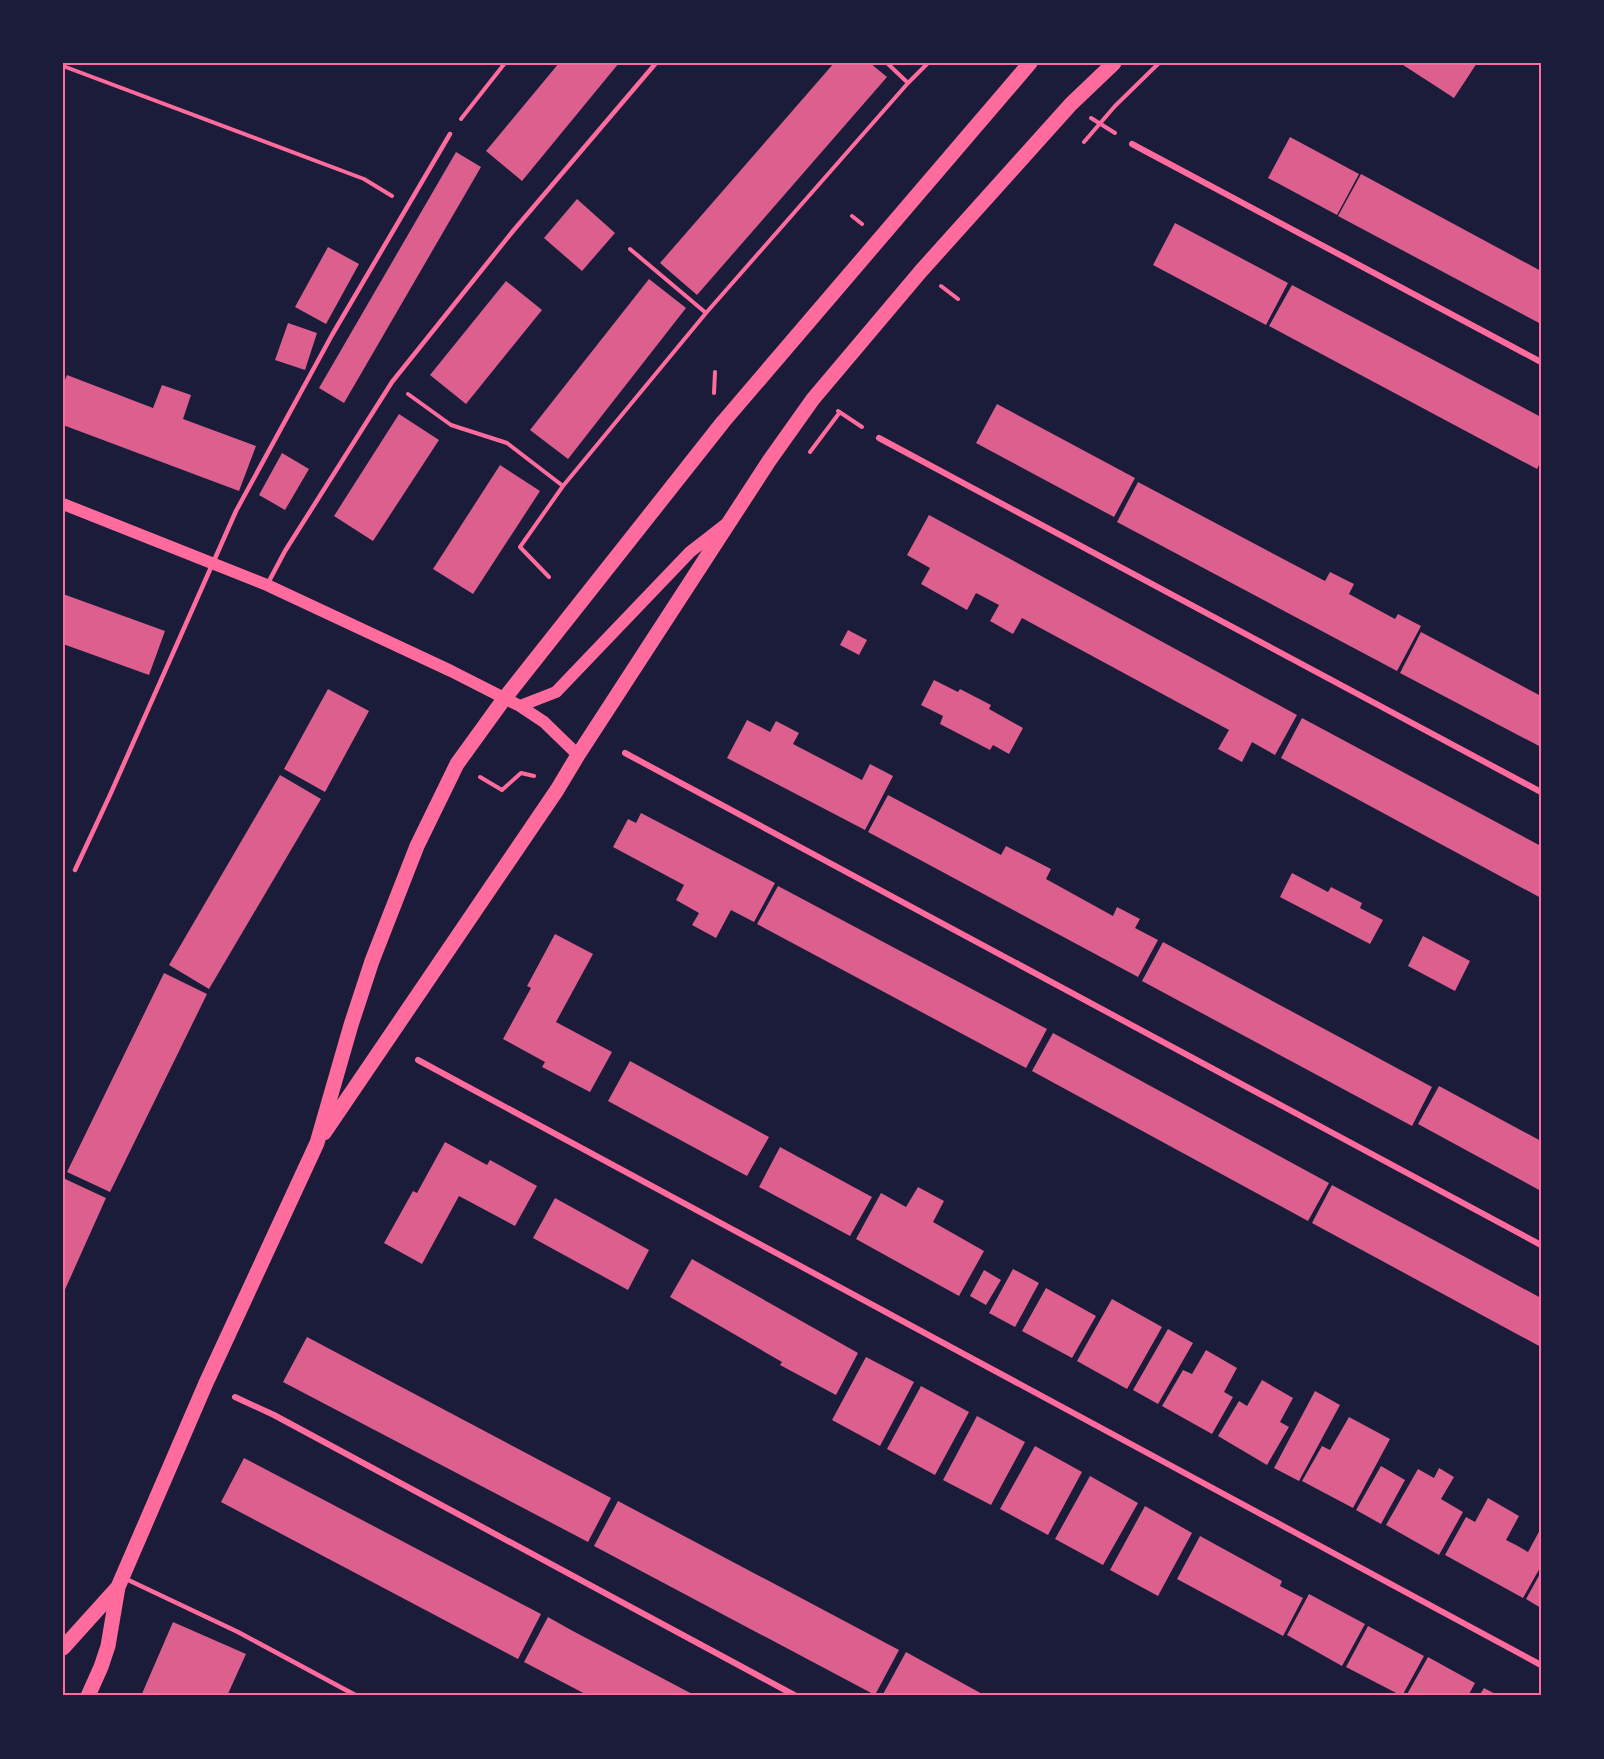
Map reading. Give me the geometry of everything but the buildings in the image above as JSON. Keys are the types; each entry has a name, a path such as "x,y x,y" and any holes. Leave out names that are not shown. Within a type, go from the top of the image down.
{"main road":[{"path":"88,1696 108,1646 120,1582 206,1383 317,1143 365,983 417,846 457,764 504,699 723,422 1030,63"},
{"path":"317,1143 498,879 730,521 813,399 906,289 1071,104 1114,63"},
{"path":"63,504 267,585 411,652 520,706 544,722 578,755"},
{"path":"520,706 556,692 690,552 730,521"},
{"path":"63,1648 120,1582"}],"street":[{"path":"1132,144 1541,362"},
{"path":"879,438 1541,792"},
{"path":"625,753 1541,1245"},
{"path":"418,1060 1541,1665"},
{"path":"235,1397 284,1421 796,1696"}],"lane":[{"path":"267,585 285,551 392,382 513,231 656,63"},
{"path":"75,870 236,511 320,356 450,134"},
{"path":"120,1582 238,1632 357,1696"}],"path":[{"path":"450,134 505,63"},
{"path":"887,63 908,83"},
{"path":"549,577 520,547 563,486 706,313 928,63"},
{"path":"1084,142 1115,106 1159,63"},
{"path":"63,66 364,179 408,206"},
{"path":"630,249 706,313"},
{"path":"945,289 958,299"},
{"path":"392,382 451,425 507,443 563,486"},
{"path":"480,777 502,790 521,773 534,776"}]}
